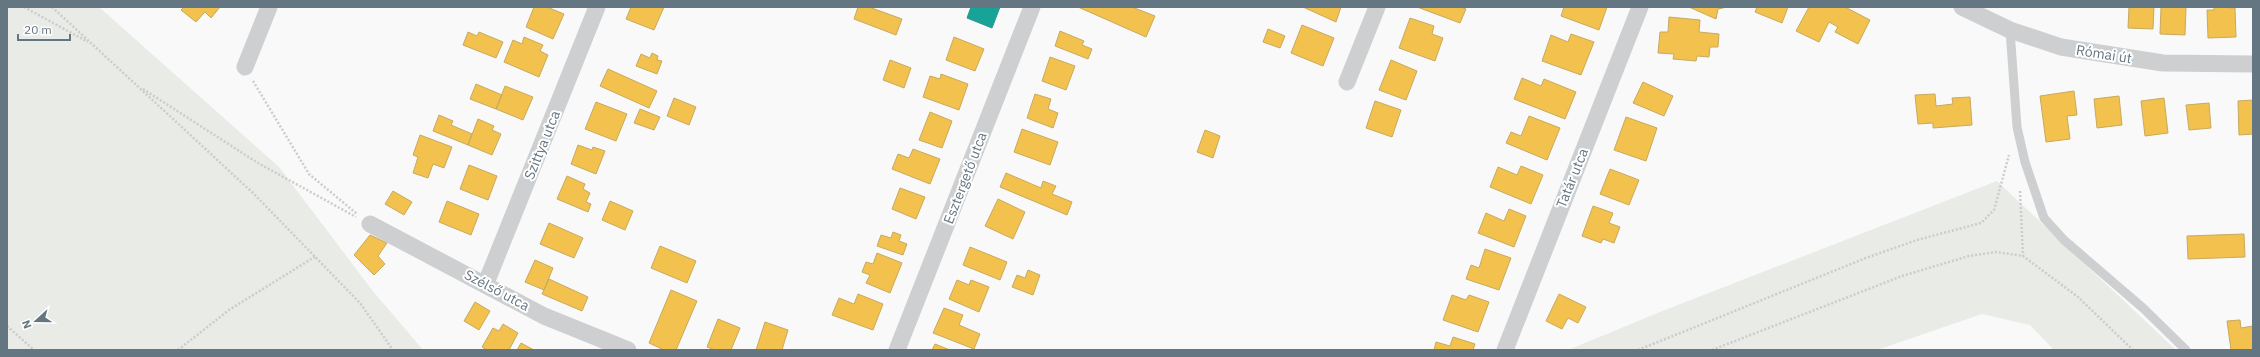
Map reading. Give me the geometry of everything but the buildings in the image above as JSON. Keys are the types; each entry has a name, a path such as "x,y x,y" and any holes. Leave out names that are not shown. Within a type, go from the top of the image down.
{"street":[{"path":"245,67 269,7"},
{"name":"Szittya utca","path":"486,283 597,7"},
{"name":"Esztergető utca","path":"897,350 1032,7"},
{"path":"1347,82 1377,7"},
{"name":"Tatár utca","path":"1504,350 1640,7"},
{"name":"Római út","path":"1962,7 2010,30 2061,46 2163,63 2253,64"},
{"name":"Szélső utca","path":"370,224 486,283 544,316 628,350"}],"lane":[{"path":"2010,30 2017,127 2025,162 2044,218 2064,240 2143,308 2186,350"}],"path":[{"path":"24,7 92,45"},
{"path":"52,7 254,193 360,303 393,350"},
{"path":"245,67 309,174 370,224"},
{"path":"136,84 258,163 370,224"},
{"path":"1638,350 1866,258 1917,240 1981,223 1994,210 2017,127"},
{"path":"1712,350 1902,276 1969,256 1996,252 2023,256 2028,259 2078,297 2133,350"},
{"path":"178,350 229,310 316,256"},
{"path":"7,326 34,350"}],"shaded area":[{"path":"7,7 99,7 279,167 372,290 423,350 7,350"},
{"path":"1997,181 2176,350 2054,350 2030,325 1982,314 1877,350 1568,350 1660,312"}]}
